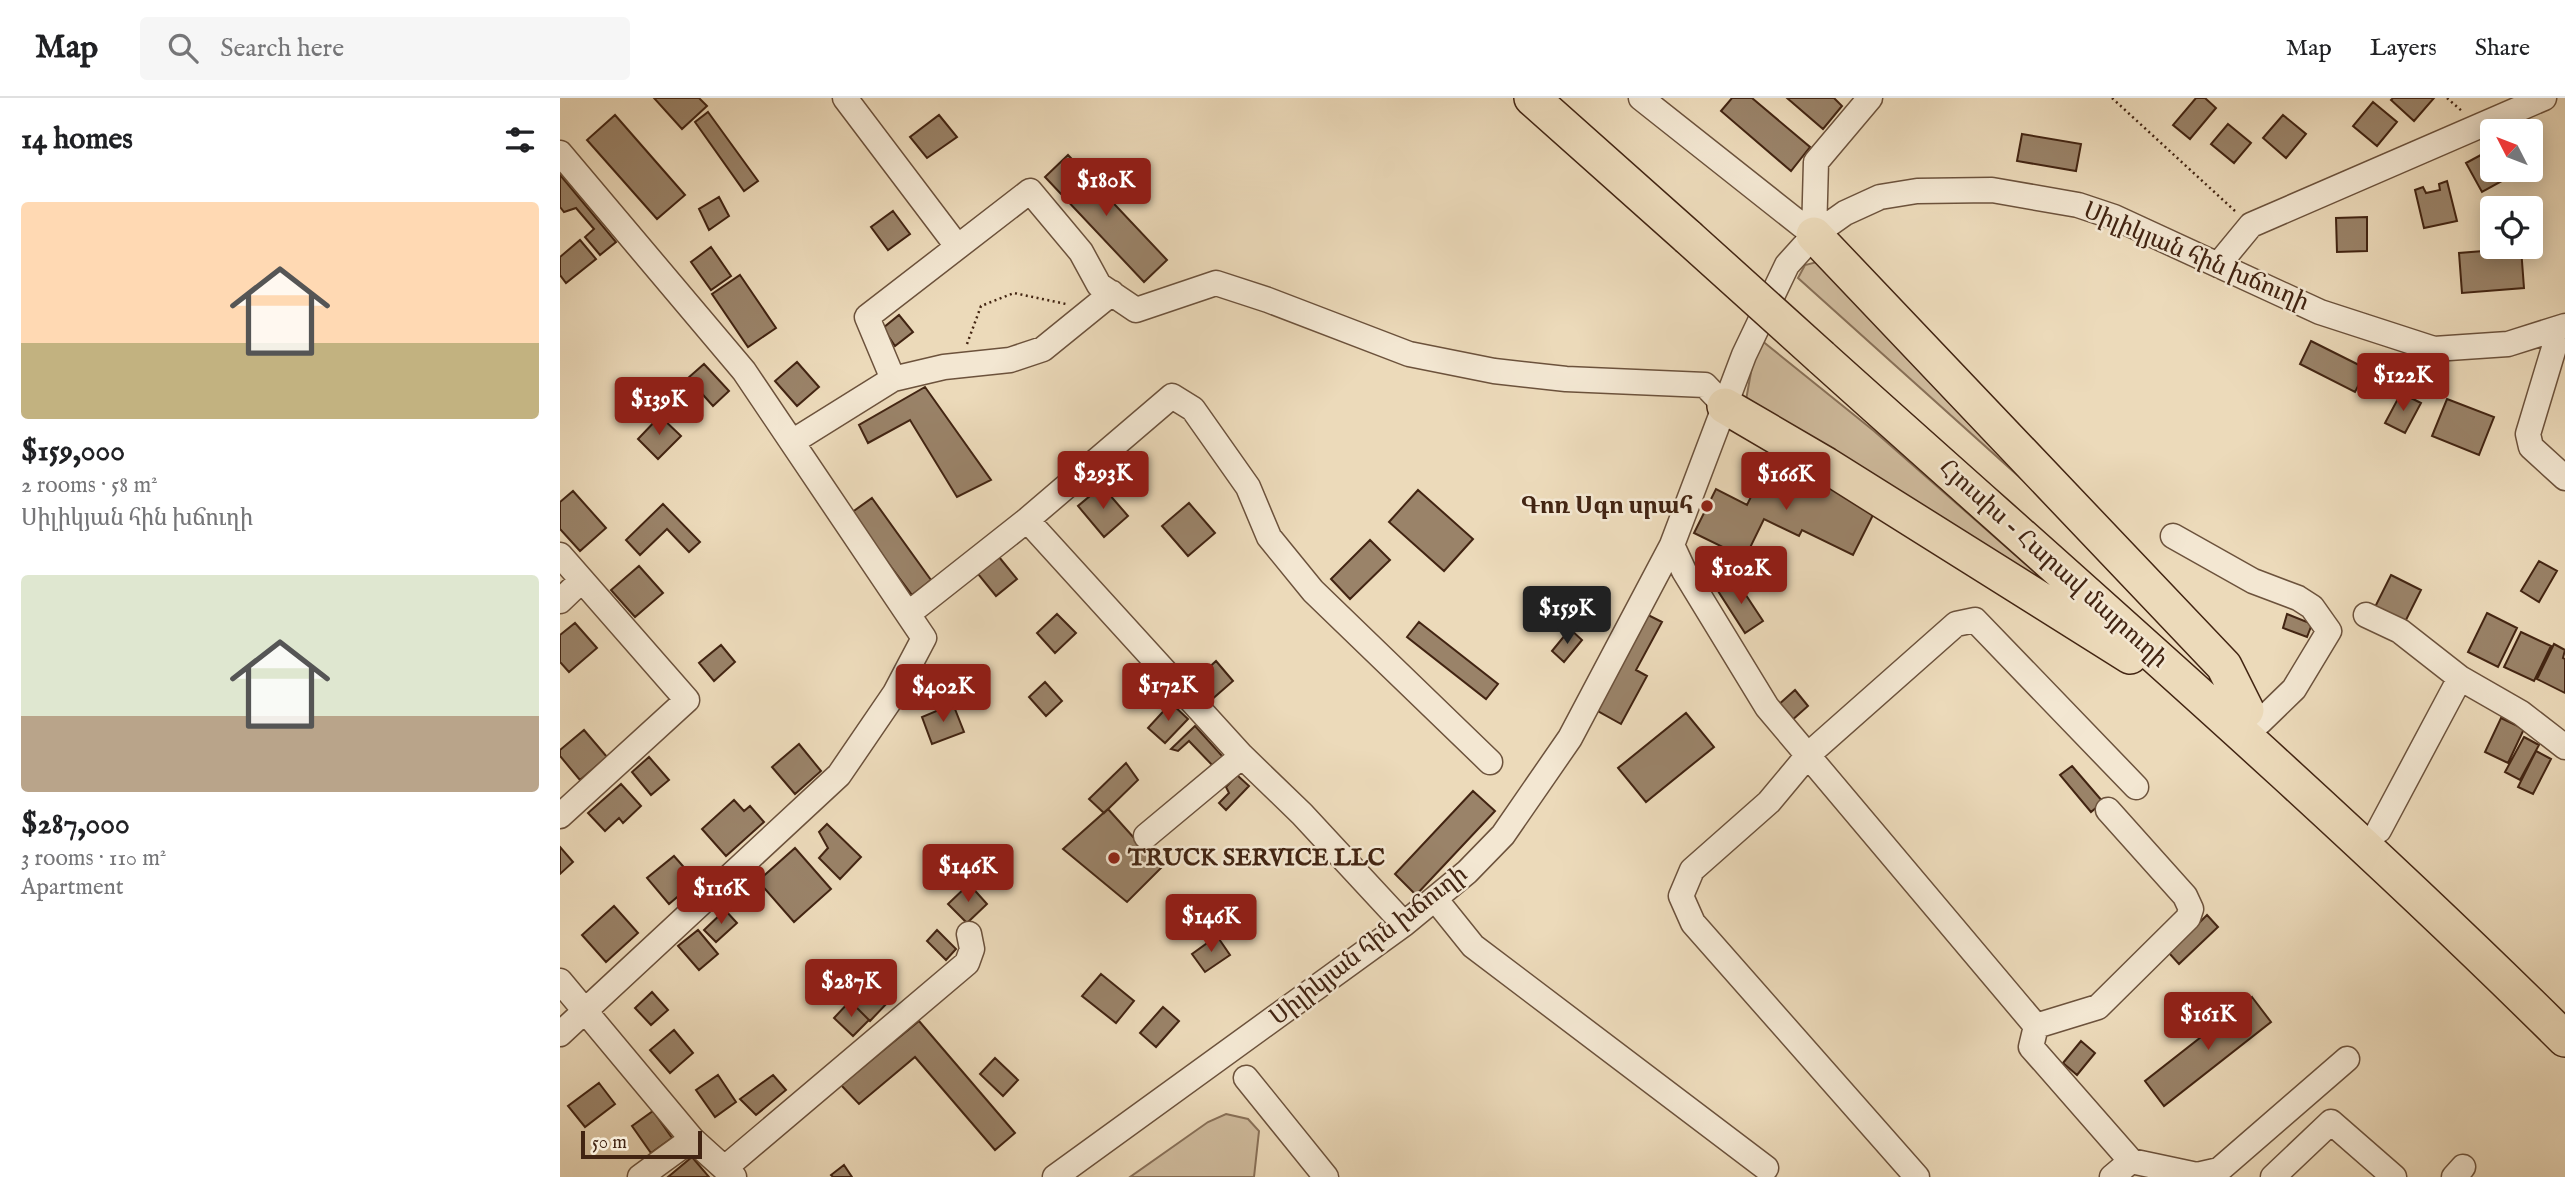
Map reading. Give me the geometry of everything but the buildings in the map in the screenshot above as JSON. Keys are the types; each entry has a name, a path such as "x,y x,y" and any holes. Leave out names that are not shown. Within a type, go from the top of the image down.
{"highway":[{"name":"Հյուսիս - Հարավ մայրուղի","path":"1532,98 1682,219 1828,349 2253,716 2379,830 2565,1011"},
{"name":"Հյուսիս - Հարավ մայրուղի","path":"1561,98 1682,219"},
{"path":"1814,235 2216,657 2253,716"},
{"name":"Հյուսիս - Հարավ մայրուղի","path":"1828,349 2458,934 2565,1039"},
{"path":"1725,407 1826,466 2141,663 2183,681"}],"street":[{"path":"845,98 957,246"},
{"path":"1641,98 1814,235"},
{"path":"1814,235 1816,162 1870,98"},
{"path":"2218,265 2251,225 2544,98"},
{"path":"560,153 744,371 925,638 895,693 839,775 560,1034"},
{"name":"Սիլիկյան հին խճուղի","path":"1055,1177 1436,900 1503,835 1570,738 1672,545 1755,326 1787,265 1814,235 1845,213 1880,197 1917,191 1992,190 2077,205 2114,216 2320,312 2434,349 2508,344 2562,327"},
{"path":"893,379 867,317 1030,191 1081,252 1099,285 1103,301"},
{"path":"1103,301 1136,310 1216,284 1268,300 1409,354 1494,371 1704,385 1725,407"},
{"path":"792,442 893,379 964,365 1010,360 1043,349 1103,301"},
{"path":"2562,327 2528,434 2531,447 2565,478"},
{"path":"908,614 1027,520 1172,396 1192,409 1200,420 1248,487 1269,537 1313,591 1490,762"},
{"path":"1027,520 1242,756 1301,814 1404,924"},
{"path":"2173,536 2253,581 2298,598 2312,607 2329,631 2294,689 2253,716"},
{"path":"1672,545 1684,571 1767,707 2036,1026"},
{"path":"560,555 687,700 560,816"},
{"path":"560,601 582,580"},
{"path":"2365,615 2400,631 2460,678 2521,713 2565,747"},
{"path":"1917,1177 1693,923 1681,896 1692,870 1769,802 1809,754 1956,624 1975,620 2136,787"},
{"path":"2379,830 2460,678"},
{"path":"1146,836 1242,756"},
{"path":"2036,1026 2098,1007 2188,918 2191,909 2185,896 2108,810"},
{"path":"1436,900 1473,946 1766,1168"},
{"path":"560,981 692,1139 730,1172 967,963 972,949 969,934"},
{"path":"2036,1026 2031,1047 2122,1169 2197,1175 2219,1170 2347,1059"},
{"path":"1246,1078 1326,1177"},
{"path":"2273,1177 2331,1122 2394,1177"},
{"path":"640,1177 692,1139"}],"path":[{"path":"2112,98 2251,225"},
{"path":"964,365 963,354 981,306 1014,293 1048,302 1103,301"}],"shaded area":[{"path":"1825,260 2046,501 1798,278 1805,265"},
{"path":"1761,340 1874,431 2087,618 1746,400 1753,361"},
{"path":"1226,1114 1248,1119 1259,1131 1254,1177 1130,1177 1208,1122"}],"place":[{"name":"Գոռ Սգո սրահ","path":"1707,506"},
{"name":"TRUCK SERVICE LLC","path":"1114,858"}]}
